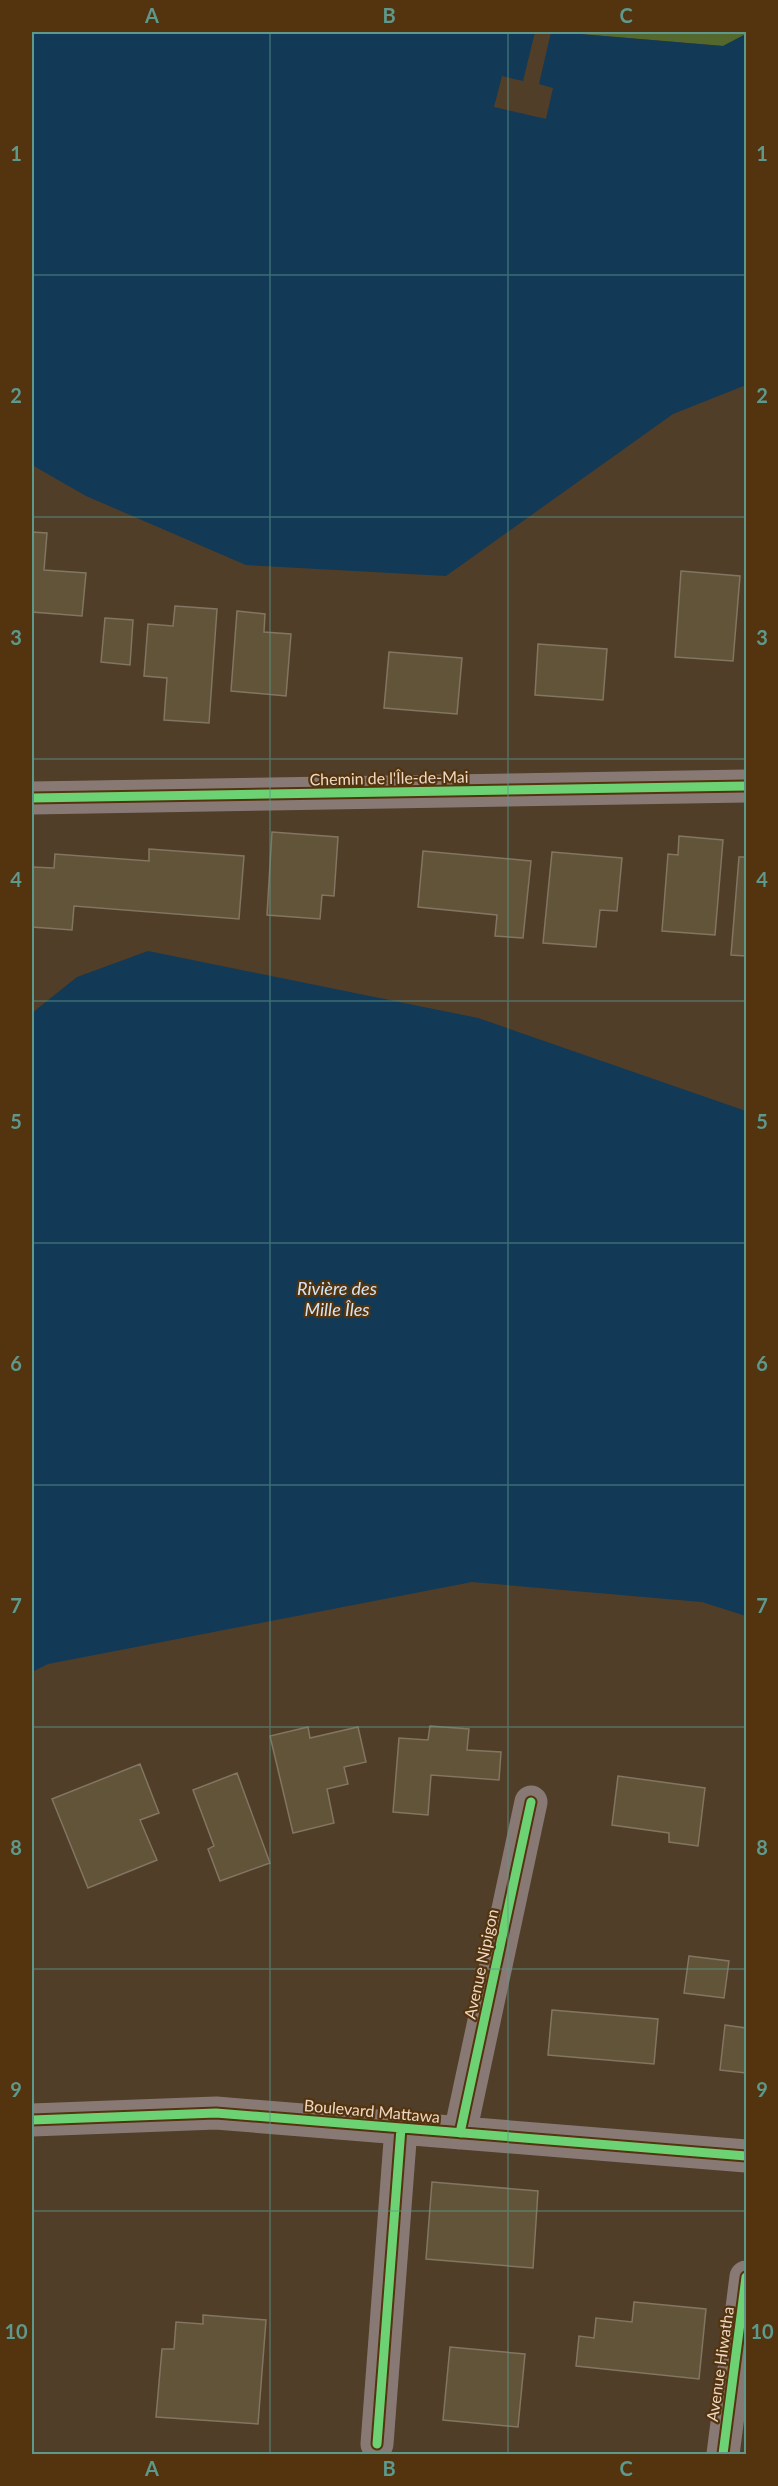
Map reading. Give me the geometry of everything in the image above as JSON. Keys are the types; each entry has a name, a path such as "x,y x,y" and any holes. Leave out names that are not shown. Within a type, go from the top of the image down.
{"street":[{"name":"Chemin de l'Île-de-Mai","path":"32,798 747,786"},
{"name":"Avenue Nipigon","path":"460,2133 531,1802"},
{"name":"Boulevard Mattawa","path":"32,2120 216,2113 747,2156"},
{"path":"376,2444 401,2128"},
{"name":"Avenue Hiwatha","path":"723,2454 747,2277"}],"green space":[{"path":"556,32 746,32 746,34 723,46"}],"water":[{"path":"32,32 556,32 723,46 746,34 746,385 673,414 446,576 246,565 86,496 32,465"},
{"name":"Rivière des Mille Îles","path":"148,951 478,1018 746,1111 746,1616 702,1602 472,1582 48,1664 32,1672 32,1013 77,977"}],"pier":[{"path":"535,32 551,32 539,84 553,88 546,119 494,107 502,76 523,81"}],"building":[{"path":"32,532 47,533 44,570 86,573 82,616 32,612"},
{"path":"681,571 740,576 733,661 675,657"},
{"path":"175,606 217,609 209,723 164,720 167,678 144,676 148,624 173,626"},
{"path":"237,611 265,614 264,632 291,634 286,696 231,691"},
{"path":"105,618 133,620 130,665 101,662"},
{"path":"538,644 607,649 603,700 535,695"},
{"path":"389,652 462,658 457,714 384,708"},
{"path":"272,832 338,837 334,896 322,895 320,919 267,915"},
{"path":"679,836 723,840 715,935 662,931 668,854 678,855"},
{"path":"149,849 244,856 239,919 74,906 72,930 32,927 32,867 54,868 55,854 149,861"},
{"path":"423,851 531,861 523,938 495,936 497,915 418,907"},
{"path":"552,852 622,858 617,911 600,910 596,947 543,943"},
{"path":"739,857 746,857 746,956 731,955"},
{"path":"430,1726 469,1729 467,1750 501,1752 499,1780 431,1775 428,1815 393,1812 399,1738 428,1740"},
{"path":"308,1727 310,1738 358,1727 366,1762 344,1767 348,1784 327,1789 334,1823 293,1833 270,1736"},
{"path":"140,1764 159,1813 140,1820 157,1860 88,1888 52,1799"},
{"path":"237,1773 270,1863 220,1881 208,1849 214,1846 193,1790"},
{"path":"618,1776 705,1788 698,1846 669,1842 669,1833 612,1825"},
{"path":"689,1956 729,1961 724,1998 684,1993"},
{"path":"552,2010 658,2019 654,2064 548,2055"},
{"path":"725,2025 746,2028 746,2073 720,2070"},
{"path":"432,2182 538,2191 533,2268 426,2259"},
{"path":"634,2302 706,2309 699,2379 576,2366 579,2336 594,2338 596,2318 632,2322"},
{"path":"203,2315 266,2320 258,2424 156,2417 162,2349 174,2349 176,2322 203,2324"},
{"path":"450,2347 525,2354 518,2427 443,2420"}],"cycle path":[{"path":"32,798 746,786"},
{"path":"460,2133 531,1802"},
{"path":"32,2120 216,2113 746,2156"},
{"path":"377,2444 401,2128"},
{"path":"723,2454 746,2277"}]}
